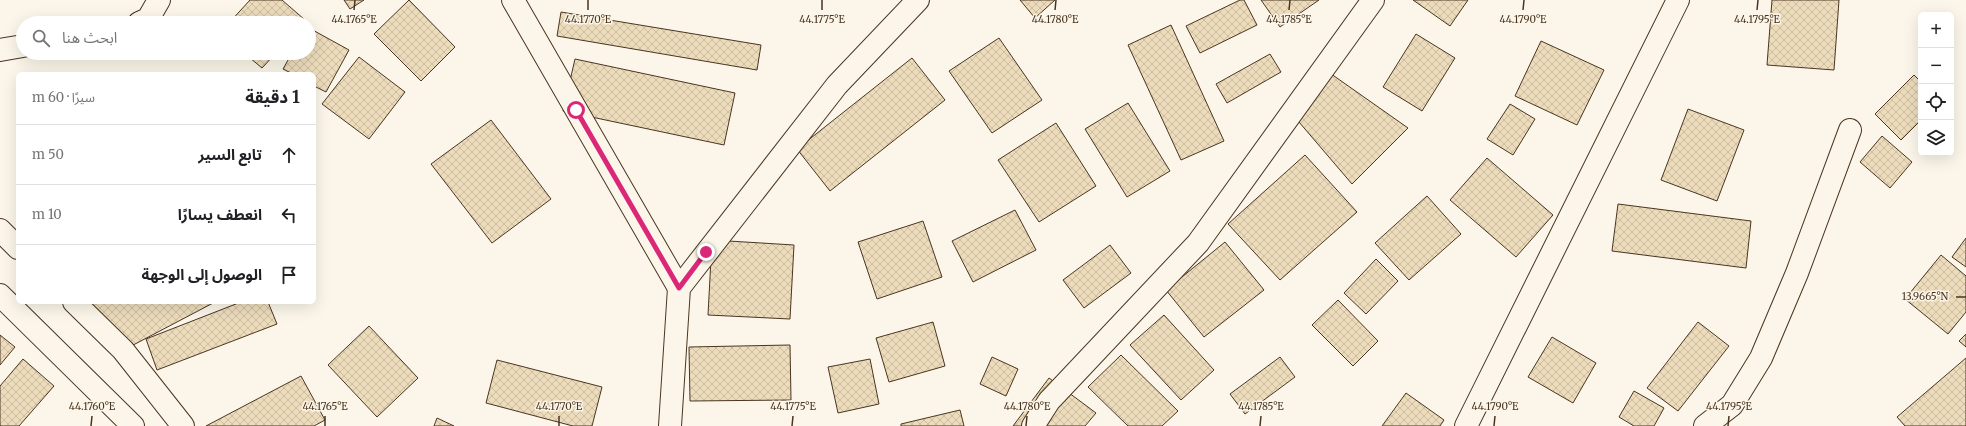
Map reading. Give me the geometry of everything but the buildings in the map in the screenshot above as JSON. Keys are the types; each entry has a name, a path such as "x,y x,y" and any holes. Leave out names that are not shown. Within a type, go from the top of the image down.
{"street":[{"path":"150,16 159,0"},
{"path":"513,0 679,288 670,426"},
{"path":"679,288 837,85 918,0"},
{"path":"1033,426 1049,401 1198,243 1373,0"},
{"path":"1466,426 1678,0"},
{"path":"0,50 16,47"},
{"path":"1705,426 1732,406 1761,358 1797,274 1850,130"},
{"path":"0,230 16,246"},
{"path":"0,295 133,426"},
{"path":"76,304 123,350 183,426"}],"route":[{"path":"576,110 679,288 706,252"}]}
